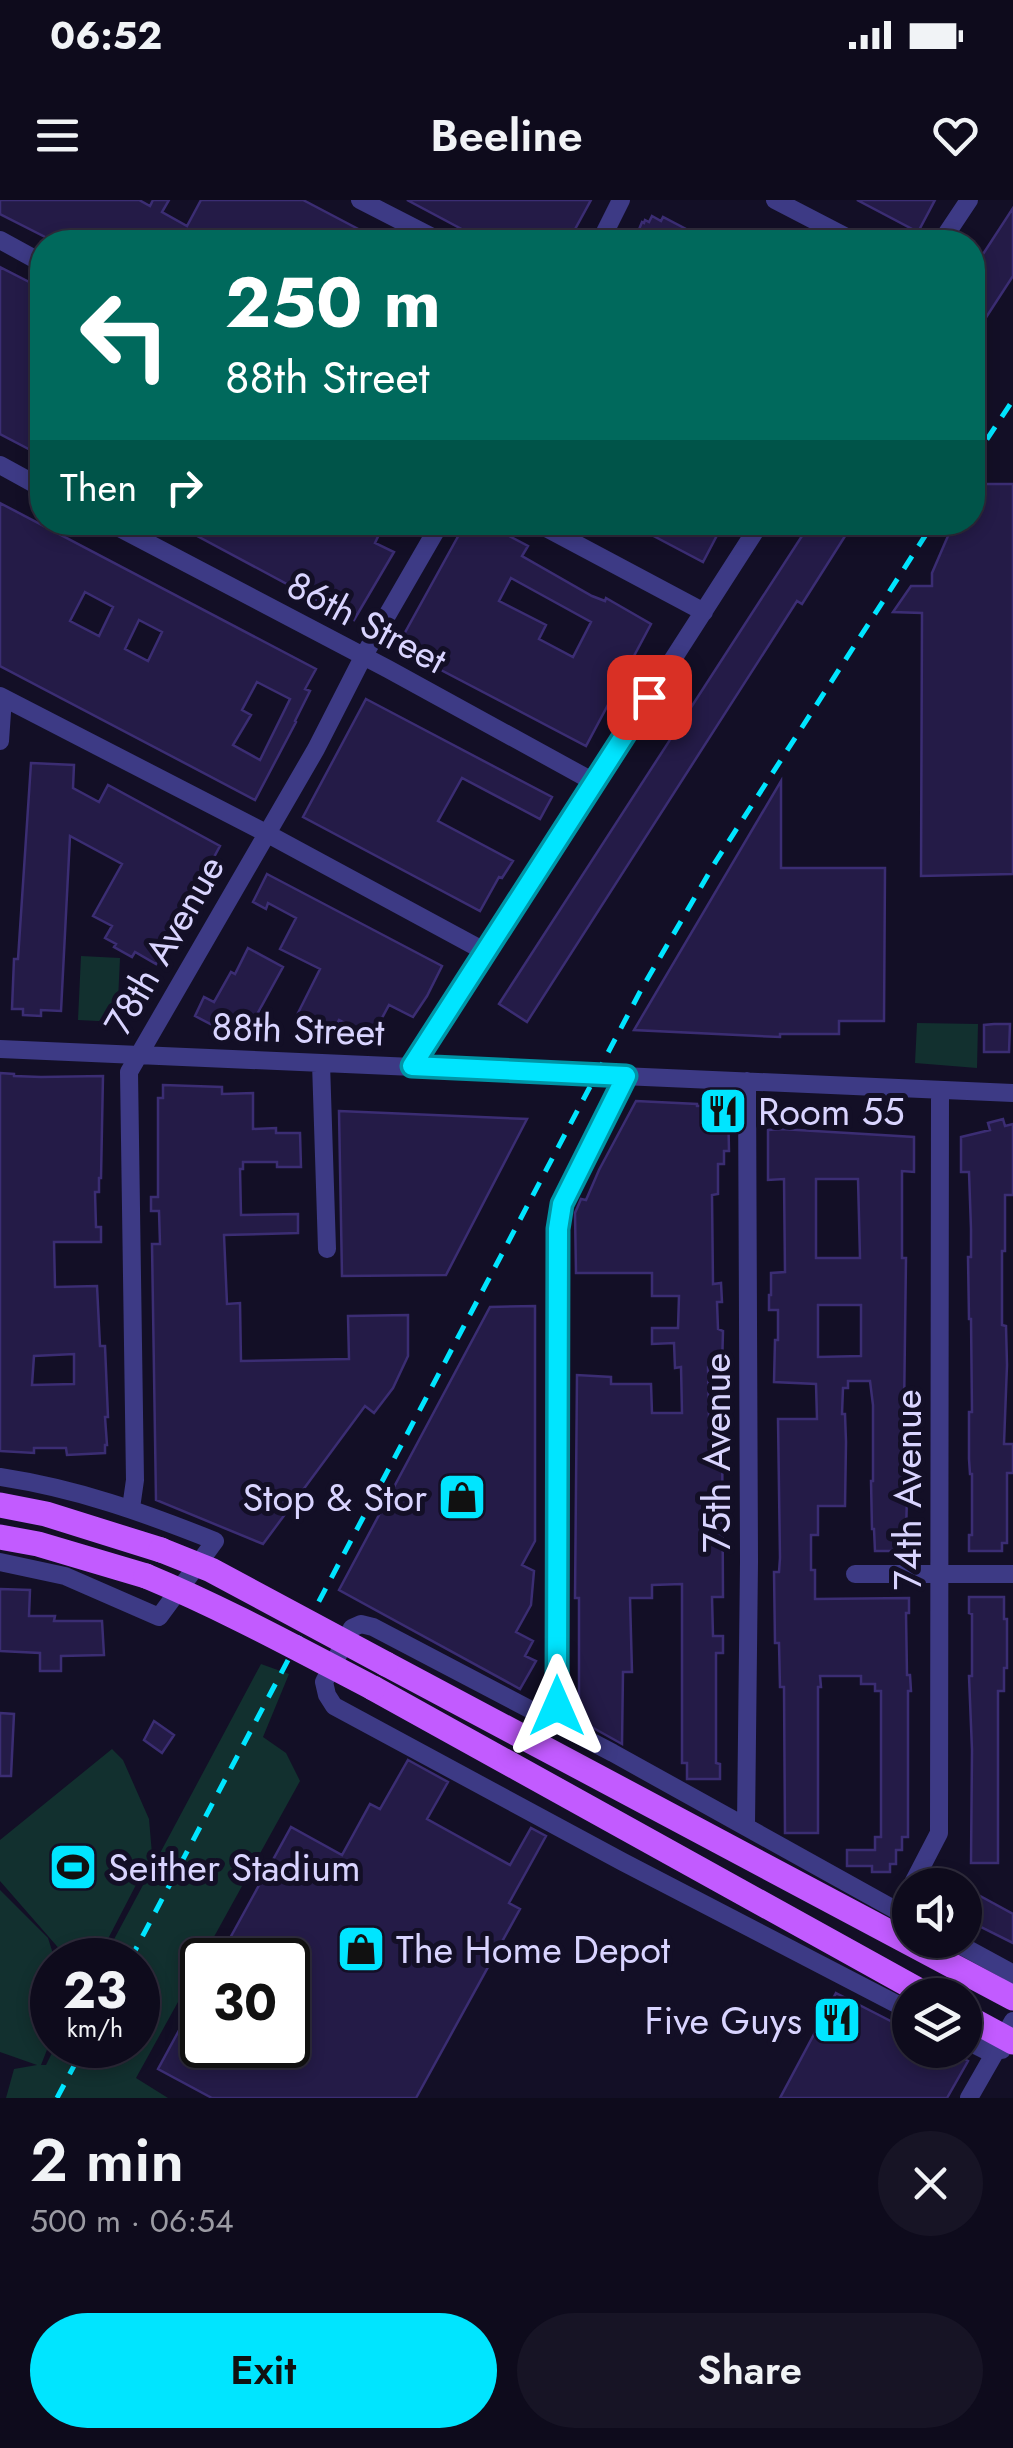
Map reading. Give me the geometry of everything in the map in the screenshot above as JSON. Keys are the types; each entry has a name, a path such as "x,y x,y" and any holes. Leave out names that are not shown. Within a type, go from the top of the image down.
{"main road":[{"path":"0,1506 46,1514 211,1570 1013,1998"},
{"path":"0,1536 146,1576 254,1624 896,1978"},
{"path":"982,2025 1008,2040"}],"street":[{"path":"360,200 419,230"},
{"path":"606,230 621,200"},
{"path":"774,200 833,230"},
{"path":"950,230 969,200"},
{"path":"0,240 30,256"},
{"path":"0,465 30,481"},
{"name":"86th Street","path":"133,535 594,782"},
{"name":"78th Avenue","path":"131,1508 134,1480 128,1077 433,535"},
{"path":"559,535 704,612"},
{"path":"412,1066 752,535"},
{"path":"0,741 2,697 484,951"},
{"name":"88th Street","path":"0,1049 1013,1093"},
{"path":"321,1063 326,1249"},
{"path":"556,1724 558,1229 562,1204 626,1076"},
{"name":"75th Avenue","path":"746,1825 748,1081"},
{"name":"74th Avenue","path":"921,1868 939,1833 940,1090"},
{"path":"0,1477 48,1484 131,1508 214,1540 159,1617 65,1576 0,1562"},
{"path":"854,1574 1013,1574"},
{"path":"892,1908 746,1825 373,1627 361,1624 352,1628 324,1682 334,1706 892,2002"},
{"path":"982,1957 1013,1977"},
{"path":"982,2048 1008,2040"},
{"path":"969,2098 1008,2040"}],"green space":[{"path":"81,956 120,958 117,1022 78,1020"},
{"path":"917,1023 978,1024 977,1068 915,1063"},
{"path":"261,1664 289,1674 263,1737 286,1753 300,1781 213,1938 180,1938 180,1998 160,2035 160,1938 115,1938"},
{"name":"Seither Stadium","path":"112,1749 123,1760 149,1819 152,1854 108,1938 50,1938 0,1881 0,1840"},
{"path":"0,1890 48,1938 30,1938 30,2063 0,2052"},
{"path":"142,2068 136,2078 168,2098 6,2098 14,2069"}],"building":[{"path":"0,200 139,200 150,206 153,200 169,200 162,212 187,226 201,200 303,200 360,230 31,230 0,214"},
{"path":"407,200 591,200 575,230 463,230"},
{"path":"857,200 935,200 919,230"},
{"path":"1013,208 1013,276 985,319 985,251"},
{"path":"652,216 661,221 663,217 688,230 639,230 642,222 649,222"},
{"path":"0,267 30,282 30,450 0,434"},
{"path":"985,484 1013,484 1013,874 921,876 922,613 893,612 911,586 932,586 932,573 948,535 985,535"},
{"path":"0,503 30,519 30,535 61,535 316,669 305,689 310,691 296,722 255,800 0,666","holes":["85,592 113,607 99,636 70,621","139,620 162,632 148,661 125,649","257,682 290,699 260,760 233,745 251,715 242,710"]},
{"path":"195,535 379,535 375,543 394,552 354,620"},
{"path":"459,535 507,535 528,546 522,556 651,624 586,746 397,647","holes":["511,578 591,622 573,657 539,639 546,625 499,601"]},
{"path":"652,535 717,535 703,562"},
{"path":"803,535 846,535 802,604 797,601 527,1022 499,1004"},
{"path":"366,699 552,797 540,819 462,778 438,821 513,861 480,911 303,817"},
{"path":"31,763 74,765 73,788 99,802 108,785 220,846 156,964 135,952 132,957 105,938 112,926 93,916 122,864 70,836 61,1011 41,1010 41,1016 23,1015 23,1009 12,1009"},
{"path":"781,781 781,868 885,868 884,1021 839,1021 839,1034 780,1037 634,1030"},
{"path":"267,874 442,966 413,1017 389,1005 369,1036 339,1020 332,1033 300,1021 302,1017 297,1015 320,969 280,949 296,918 268,903 266,909 253,902"},
{"path":"248,948 283,967 249,1029 233,1020 229,1028 223,1024 220,1029 195,1016 204,997 214,1002"},
{"path":"1010,1024 1009,1052 984,1052 984,1025"},
{"path":"0,1073 103,1076 101,1178 99,1192 95,1192 96,1227 101,1227 101,1242 54,1242 55,1287 97,1286 100,1346 105,1346 105,1453 67,1455 66,1448 34,1448 34,1453 0,1451","holes":["74,1354 74,1384 32,1385 34,1356"]},
{"path":"163,1085 222,1087 222,1094 253,1093 253,1129 300,1133 301,1167 243,1162 240,1169 241,1215 298,1214 298,1233 224,1235 227,1304 240,1303 241,1361 349,1359 348,1316 408,1315 408,1356 393,1388 374,1413 365,1406 263,1544 156,1500 152,1244 160,1244 159,1211 151,1211 151,1197 158,1197 158,1098 163,1098"},
{"path":"636,1101 728,1105 729,1151 724,1151 724,1164 718,1164 718,1194 712,1195 713,1284 721,1283 722,1302 717,1302 718,1329 723,1331 722,1367 708,1367 709,1417 722,1417 723,1597 712,1597 713,1636 723,1636 723,1653 716,1653 716,1763 720,1764 720,1779 687,1779 687,1763 682,1763 682,1584 652,1585 652,1598 630,1598 632,1672 623,1672 622,1744 579,1720 579,1598 575,1598 577,1375 611,1377 611,1384 651,1384 652,1413 682,1413 681,1367 675,1368 674,1343 652,1344 652,1328 678,1328 679,1296 652,1296 652,1273 576,1273 575,1213 581,1199 586,1200"},
{"path":"339,1111 527,1119 446,1275 342,1276"},
{"path":"1003,1119 1005,1126 1013,1124 1013,1195 1005,1195 1002,1325 1006,1326 1007,1365 1004,1444 1013,1444 1013,1473 1007,1473 1007,1543 1002,1543 1002,1551 969,1551 971,1229 969,1172 961,1172 961,1137 990,1130 988,1123"},
{"path":"768,1130 914,1137 914,1172 902,1171 909,1551 875,1551 870,1381 848,1381 848,1388 843,1388 845,1506 818,1506 818,1535 811,1535 815,1599 909,1598 908,1837 902,1837 902,1850 896,1850 896,1864 890,1864 890,1872 872,1872 872,1866 847,1866 847,1850 875,1850 875,1837 881,1837 881,1691 875,1691 875,1684 861,1684 861,1676 820,1676 818,1833 785,1833 784,1687 780,1687 779,1643 775,1643 774,1572 779,1572 780,1558 778,1419 817,1419 816,1384 774,1382 778,1310 769,1310 769,1295 771,1273 785,1272 784,1179 768,1180","holes":["816,1179 858,1179 860,1258 816,1258","818,1305 861,1305 861,1356 818,1357"]},
{"name":"Stop & Stor","path":"535,1306 535,1541 522,1565 534,1571 531,1605 516,1632 533,1641 525,1656 536,1661 520,1689 339,1590 490,1307"},
{"path":"0,1589 30,1590 29,1616 55,1616 54,1621 102,1621 104,1655 61,1656 61,1671 40,1671 40,1653 0,1651"},
{"path":"969,1597 1004,1597 1007,1619 1007,1668 1004,1691 998,1691 998,1863 971,1863"},
{"path":"0,1713 14,1714 11,1776 0,1776"},
{"path":"154,1721 174,1735 162,1753 144,1740"},
{"name":"The Home Depot","path":"408,1760 448,1782 427,1819 510,1865 531,1828 546,1836 509,1903 520,1909 416,2098 212,2098 158,2069 180,2028 180,2068 310,2068 310,1938 230,1938 291,1827 342,1855 370,1804 380,1809"},
{"path":"982,1897 1013,1914 1013,1943 982,1928"},
{"path":"836,1993 892,2022 892,2068 964,2068 947,2098 780,2098"}],"railway":[{"path":"985,442 1013,400"},
{"path":"142,1938 641,990 716,861 926,535"},
{"path":"57,2098 73,2068"}],"place":[{"name":"Room 55","path":"723,1111"},
{"name":"Stop & Stor","path":"462,1497"},
{"name":"Seither Stadium","path":"73,1867"},
{"name":"The Home Depot","path":"361,1949"},
{"name":"Five Guys","path":"837,2020"}],"route":[{"path":"557,1706 558,1229 562,1204 626,1076 412,1066 649,697"}]}
